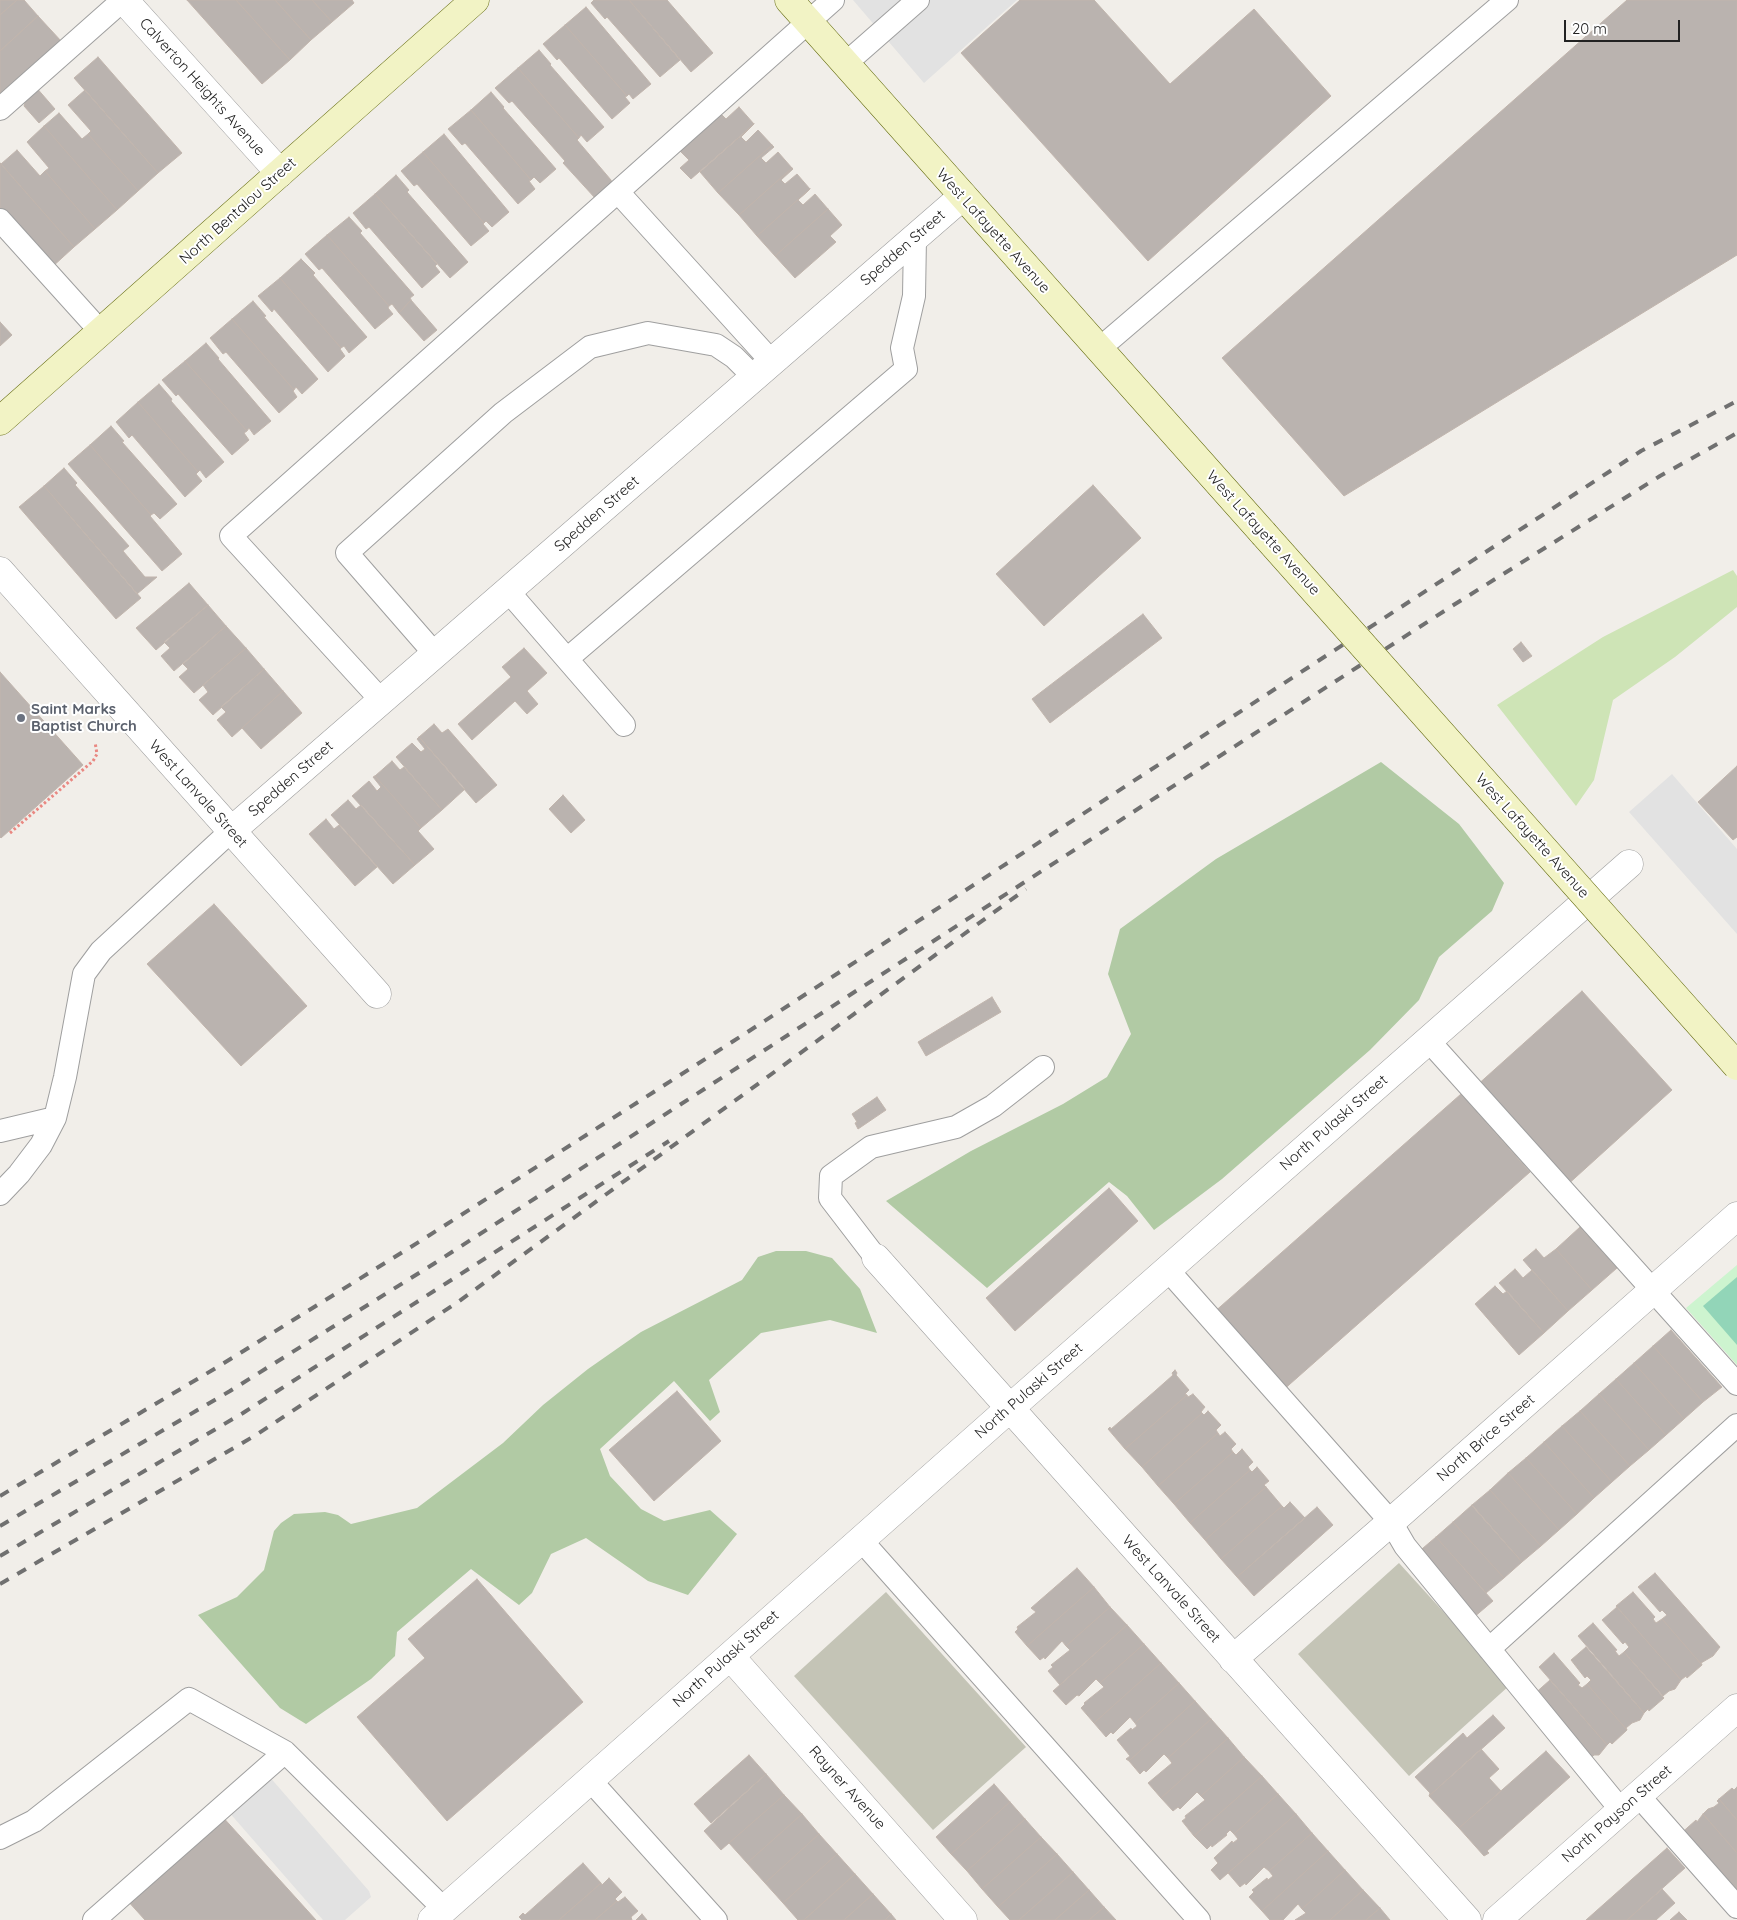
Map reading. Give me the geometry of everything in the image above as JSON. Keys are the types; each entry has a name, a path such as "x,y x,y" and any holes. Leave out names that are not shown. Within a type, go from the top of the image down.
{"main road":[{"name":"North Bentalou Street","path":"0,421 475,0"},
{"name":"West Lafayette Avenue","path":"788,0 1737,1067"}],"street":[{"name":"Calverton Heights Avenue","path":"124,0 280,173"},
{"name":"Spedden Street","path":"231,831 963,196"},
{"name":"West Lanvale Street","path":"0,571 377,994"},
{"name":"North Pulaski Street","path":"444,1916 590,1780 1629,864"},
{"name":"West Lafayette Avenue","path":"1588,900 1737,1067"},
{"name":"North Brice Street","path":"1233,1658 1391,1522 1737,1216"},
{"name":"West Lanvale Street","path":"876,1258 1467,1920"},
{"name":"Rayner Avenue","path":"730,1656 963,1920"},
{"name":"North Payson Street","path":"1497,1920 1737,1708"}],"lane":[{"path":"0,109 124,0"},
{"path":"382,700 231,536 833,0"},
{"path":"845,64 918,0"},
{"path":"1099,349 1507,0"},
{"path":"618,192 763,370"},
{"path":"0,220 101,332"},
{"path":"567,659 906,369 902,348 914,296 914,238"},
{"path":"435,654 347,553 503,413 590,347 648,333 716,345 734,357 763,370"},
{"path":"508,591 624,725"},
{"path":"0,1194 20,1174 41,1145 55,1118 65,1077 84,974 101,951 231,831"},
{"path":"1428,1040 1737,1384"},
{"path":"876,1258 830,1198 831,1176 871,1147 956,1127 993,1106 1043,1067"},
{"path":"0,1131 55,1118"},
{"path":"1167,1270 1391,1522 1405,1546 1489,1649 1630,1803 1737,1907"},
{"path":"1489,1649 1737,1425"},
{"path":"861,1540 1199,1920"},
{"path":"0,1838 34,1821 189,1699 285,1752 444,1916"},
{"path":"94,1920 285,1752"},
{"path":"590,1780 716,1920"}],"path":[{"path":"10,833 93,761 97,754 94,742"}],"shaded area":[{"path":"853,0 1017,0 924,83"},
{"path":"1672,774 1737,849 1737,934 1629,812"},
{"path":"1399,1563 1510,1685 1409,1776 1298,1654"},
{"path":"886,1592 1026,1747 933,1830 794,1676"},
{"path":"268,1775 369,1891 371,1897 345,1920 323,1920 228,1811"}],"green space":[{"path":"1733,570 1737,576 1737,607 1675,657 1613,700 1594,780 1576,806 1497,705 1603,637"},
{"path":"1381,762 1459,824 1504,883 1492,911 1439,957 1419,1000 1370,1050 1222,1179 1154,1230 1127,1196 1109,1182 987,1288 886,1201 971,1151 1063,1104 1107,1077 1131,1034 1108,974 1120,929 1216,859"},
{"path":"776,1251 806,1251 832,1258 860,1289 877,1333 830,1320 761,1333 709,1380 720,1412 710,1421 674,1381 600,1449 610,1476 641,1509 664,1521 710,1510 737,1534 688,1595 648,1581 586,1538 551,1554 532,1593 519,1605 471,1569 397,1632 395,1656 371,1679 306,1724 280,1708 198,1615 237,1597 264,1570 274,1531 281,1523 294,1514 325,1512 338,1515 351,1524 417,1508 503,1443 543,1405 588,1369 641,1332 742,1280 758,1257"},
{"path":"1737,1265 1737,1365 1686,1308"},
{"path":"1737,1277 1737,1345 1703,1306"}],"building":[{"path":"0,0 17,0 0,15"},
{"path":"17,0 24,0 38,16 0,51 0,15"},
{"path":"187,0 236,0 290,60 262,84"},
{"path":"236,0 275,0 311,40 290,60"},
{"path":"275,0 312,0 332,22 311,40"},
{"path":"312,0 352,0 354,3 332,22"},
{"path":"594,0 629,0 680,60 660,77 607,17 605,19 591,3"},
{"path":"629,0 667,0 713,53 691,72"},
{"path":"1020,0 1094,0 1170,84 1254,9 1331,96 1148,261 961,53"},
{"path":"1627,0 1737,0 1737,255 1344,496 1222,358"},
{"path":"586,7 651,84 633,99 629,94 627,96 565,25"},
{"path":"38,16 62,42 18,88 8,86 0,94 0,51"},
{"path":"565,25 627,96 625,97 630,103 612,119 559,58 557,60 543,44"},
{"path":"539,50 604,127 587,142 581,135 579,138 518,68"},
{"path":"98,57 182,153 158,173 74,78"},
{"path":"518,68 579,138 577,140 611,180 612,183 595,198 563,163 565,161 512,101 509,103 495,88"},
{"path":"35,86 55,109 39,123 24,106 28,92"},
{"path":"85,90 158,173 138,191 88,134 91,131 68,105"},
{"path":"491,92 556,169 540,183 534,177 531,180 471,110"},
{"path":"739,107 754,124 691,179 680,168 689,160 680,151 721,114 726,119"},
{"path":"471,110 531,180 529,181 535,189 518,204 465,143 462,145 448,129"},
{"path":"59,113 82,139 88,134 138,191 117,210 44,126"},
{"path":"754,124 741,137 746,142 758,130 772,145 718,193 700,172"},
{"path":"44,126 117,210 95,229 45,171 49,168 27,142"},
{"path":"444,134 509,212 492,227 486,221 484,223 423,152"},
{"path":"772,145 774,147 761,158 766,163 778,152 792,168 739,215 718,193"},
{"path":"17,150 40,176 45,171 95,229 74,247 1,164"},
{"path":"423,152 489,231 471,246 417,184 414,186 401,171"},
{"path":"0,163 74,247 51,268 0,210"},
{"path":"792,168 781,180 785,184 797,174 810,189 757,236 739,215"},
{"path":"396,175 409,190 407,192 468,262 450,278 375,194"},
{"path":"810,189 798,200 803,205 815,194 828,209 775,256 757,236"},
{"path":"375,194 437,264 435,266 440,272 422,288 369,227 366,229 353,213"},
{"path":"828,209 842,225 830,236 836,242 795,278 775,256"},
{"path":"349,217 362,231 360,233 414,295 399,313 392,304 389,306 327,235"},
{"path":"327,235 389,306 388,308 393,314 375,329 322,268 319,270 305,254"},
{"path":"301,259 315,273 313,275 367,337 349,353 344,346 341,348 280,278"},
{"path":"280,278 341,348 345,356 328,372 274,309 272,312 258,296"},
{"path":"411,300 437,330 424,341 399,313"},
{"path":"253,301 266,316 264,317 318,379 302,394 296,387 294,390 232,319"},
{"path":"232,319 294,390 297,397 279,413 226,352 223,354 210,338"},
{"path":"0,322 12,335 0,346"},
{"path":"206,343 271,421 254,435 249,428 247,431 185,361"},
{"path":"185,361 247,431 244,433 249,440 232,455 178,394 176,396 162,380"},
{"path":"159,384 172,399 171,401 224,462 206,478 200,470 198,472 138,402"},
{"path":"138,402 198,472 196,474 202,481 185,497 132,435 129,438 116,422"},
{"path":"111,426 124,441 122,442 177,504 160,519 154,513 151,515 90,445"},
{"path":"90,445 182,554 162,571 68,464"},
{"path":"64,468 77,483 75,485 129,546 123,551 145,577 157,577 137,594 44,486"},
{"path":"1093,485 1141,538 1044,626 996,574"},
{"path":"44,486 141,598 116,619 19,507"},
{"path":"189,583 208,605 156,650 136,628"},
{"path":"208,605 226,626 174,671 161,656 170,648 164,642"},
{"path":"1143,614 1162,638 1050,723 1032,699"},
{"path":"226,626 246,648 194,693 179,677 188,669 183,664"},
{"path":"1521,642 1532,656 1523,662 1513,649"},
{"path":"246,648 264,669 213,715 199,700 208,692 203,685"},
{"path":"524,648 547,673 527,691 538,704 527,714 515,701 472,740 458,724 511,677 502,667"},
{"path":"264,669 283,691 232,737 217,720 226,712 221,707"},
{"name":"Saint Marks Baptist Church","path":"0,672 83,765 1,838 0,837"},
{"path":"283,691 302,713 261,749 242,728"},
{"path":"434,724 442,733 448,729 497,785 476,803 419,737"},
{"path":"419,737 465,789 442,810 396,757 412,743 421,752 425,749 417,739"},
{"path":"392,761 400,770 404,767 442,810 421,828 375,776"},
{"path":"1737,766 1737,837 1733,840 1698,802"},
{"path":"375,776 421,828 418,831 434,849 415,865 352,796 369,781 377,791 381,787 373,777"},
{"path":"563,795 585,820 571,833 549,809"},
{"path":"348,800 356,809 361,805 415,865 393,884 331,815"},
{"path":"326,819 334,829 339,825 377,867 355,886 309,834"},
{"path":"214,904 307,1006 241,1066 147,964"},
{"path":"1582,991 1672,1090 1565,1187 1475,1087"},
{"path":"992,997 1001,1012 926,1056 918,1042"},
{"path":"1461,1094 1530,1172 1281,1392 1212,1314"},
{"path":"877,1097 886,1110 858,1129 855,1123 857,1122 852,1114"},
{"path":"1109,1188 1138,1221 1015,1331 986,1298"},
{"path":"1580,1227 1617,1268 1592,1290 1556,1249"},
{"path":"1536,1249 1544,1258 1556,1249 1592,1290 1568,1311 1523,1260"},
{"path":"1515,1269 1523,1278 1532,1270 1568,1311 1544,1333 1499,1283"},
{"path":"1495,1286 1503,1294 1507,1291 1544,1333 1519,1355 1475,1304"},
{"path":"1671,1330 1722,1387 1703,1402 1653,1346"},
{"path":"1653,1346 1703,1402 1684,1419 1634,1363"},
{"path":"1634,1363 1684,1419 1666,1435 1616,1379"},
{"path":"1175,1370 1176,1375 1189,1390 1185,1394 1187,1395 1125,1449 1108,1429 1110,1427 1111,1429 1155,1391 1173,1375 1172,1373"},
{"path":"1616,1379 1666,1435 1649,1450 1599,1394"},
{"path":"677,1391 721,1441 654,1501 609,1450"},
{"path":"1193,1394 1205,1407 1202,1413 1142,1467 1125,1449 1187,1395 1188,1397"},
{"path":"1599,1394 1649,1450 1630,1466 1580,1411"},
{"path":"1208,1411 1221,1425 1216,1430 1218,1433 1158,1486 1142,1467 1202,1413 1204,1415"},
{"path":"1580,1411 1630,1466 1612,1482 1562,1426"},
{"path":"1562,1426 1612,1482 1594,1498 1544,1442"},
{"path":"1225,1432 1236,1444 1231,1449 1233,1452 1174,1504 1158,1486 1218,1433 1220,1436"},
{"path":"1544,1442 1594,1498 1577,1514 1526,1458"},
{"path":"1242,1449 1253,1462 1248,1467 1250,1470 1190,1523 1174,1504 1233,1452 1236,1455"},
{"path":"1526,1458 1577,1514 1559,1530 1508,1473"},
{"path":"1257,1467 1269,1481 1264,1485 1266,1487 1205,1540 1190,1523 1250,1470 1252,1472"},
{"path":"1508,1473 1559,1530 1541,1546 1490,1490"},
{"path":"1266,1487 1282,1506 1221,1559 1205,1540"},
{"path":"1490,1490 1541,1546 1522,1562 1472,1505"},
{"path":"1290,1502 1305,1518 1237,1577 1221,1559 1282,1506 1284,1508"},
{"path":"1472,1505 1522,1562 1504,1578 1453,1522"},
{"path":"1317,1507 1333,1525 1254,1596 1237,1577"},
{"path":"1453,1522 1504,1578 1486,1593 1436,1537"},
{"path":"1436,1537 1493,1601 1473,1618 1416,1554"},
{"path":"1077,1568 1094,1587 1027,1646 1015,1632 1018,1629 1017,1627 1036,1612 1031,1608"},
{"path":"1655,1573 1720,1647 1713,1656 1701,1663 1702,1665 1662,1619 1667,1615 1662,1610 1660,1612 1638,1587"},
{"path":"477,1579 583,1702 447,1821 357,1717 425,1658 408,1639"},
{"path":"1094,1587 1110,1607 1066,1646 1062,1641 1045,1659 1044,1657 1040,1660 1027,1646"},
{"path":"1633,1592 1655,1617 1653,1619 1656,1623 1662,1619 1702,1665 1687,1678 1686,1676 1681,1680 1616,1606"},
{"path":"1110,1607 1127,1625 1060,1685 1048,1671 1053,1667 1051,1665 1070,1650 1066,1646"},
{"path":"1617,1607 1681,1680 1675,1689 1663,1696 1624,1652 1629,1647 1625,1642 1623,1644 1602,1620"},
{"path":"1593,1623 1617,1650 1615,1651 1619,1656 1624,1652 1664,1698 1649,1711 1648,1709 1644,1713 1578,1636"},
{"path":"1127,1625 1144,1644 1100,1683 1096,1679 1079,1696 1077,1695 1066,1705 1053,1691"},
{"path":"1144,1644 1161,1663 1094,1723 1081,1708 1084,1703 1104,1687 1100,1683"},
{"path":"1586,1647 1644,1713 1640,1720 1626,1728 1627,1730 1587,1684 1591,1680 1587,1676 1585,1678 1571,1660"},
{"path":"1554,1653 1580,1683 1578,1685 1582,1688 1587,1684 1627,1730 1612,1744 1610,1742 1607,1745 1539,1667"},
{"path":"1161,1663 1179,1683 1135,1723 1130,1717 1113,1734 1111,1732 1106,1737 1094,1723"},
{"path":"1550,1680 1607,1745 1599,1755 1594,1755 1589,1760 1532,1696"},
{"path":"1179,1683 1195,1701 1129,1761 1126,1759 1130,1756 1117,1740 1131,1728 1132,1730 1137,1726 1135,1723"},
{"path":"1195,1701 1211,1719 1168,1758 1164,1754 1146,1772 1144,1770 1140,1774 1129,1761"},
{"path":"1493,1715 1505,1728 1429,1796 1430,1793 1415,1777 1463,1733 1467,1738"},
{"path":"1211,1719 1228,1738 1161,1798 1148,1783 1172,1763 1168,1758"},
{"path":"1228,1738 1244,1757 1201,1796 1197,1792 1180,1809 1178,1807 1173,1811 1161,1798"},
{"path":"1481,1749 1499,1769 1489,1778 1501,1791 1459,1828 1429,1796"},
{"path":"1546,1751 1570,1777 1487,1851 1489,1853 1484,1856 1459,1828"},
{"path":"749,1755 766,1774 711,1823 694,1804"},
{"path":"1244,1757 1262,1776 1194,1836 1182,1821 1186,1818 1185,1816 1205,1800 1201,1796"},
{"path":"766,1774 784,1795 721,1850 704,1831"},
{"path":"1262,1776 1278,1794 1234,1834 1230,1830 1227,1835 1207,1849 1194,1836"},
{"path":"994,1784 1010,1802 951,1854 936,1837"},
{"path":"1737,1787 1737,1820 1719,1799 1732,1788 1734,1790"},
{"path":"1278,1794 1296,1814 1220,1880 1211,1870 1218,1863 1214,1858 1232,1841 1233,1843 1238,1839 1234,1834"},
{"path":"784,1795 802,1814 747,1863 729,1843"},
{"path":"1719,1799 1737,1820 1737,1853 1703,1814 1719,1803 1717,1801"},
{"path":"1010,1802 1025,1819 967,1871 951,1854"},
{"path":"220,1814 316,1920 145,1920 126,1899"},
{"path":"802,1814 819,1834 765,1883 747,1863"},
{"path":"1296,1814 1312,1833 1269,1871 1264,1867 1246,1885 1245,1883 1240,1887 1228,1873"},
{"path":"1703,1814 1737,1853 1737,1897 1678,1836 1696,1820 1697,1822"},
{"path":"1025,1819 1041,1837 982,1889 967,1871"},
{"path":"1312,1833 1328,1851 1262,1911 1249,1897 1254,1892 1252,1890 1267,1878 1268,1880 1273,1876 1269,1871"},
{"path":"819,1834 837,1854 783,1903 765,1883"},
{"path":"1041,1837 1057,1854 998,1907 982,1889"},
{"path":"1667,1848 1685,1868 1627,1920 1586,1920"},
{"path":"1328,1851 1345,1870 1302,1909 1298,1904 1283,1920 1270,1920 1262,1911"},
{"path":"837,1854 855,1874 804,1920 798,1920 783,1903"},
{"path":"1057,1854 1073,1872 1019,1920 1010,1920 998,1907"},
{"path":"583,1863 601,1883 559,1920 522,1920 519,1917 523,1913 525,1915"},
{"path":"1345,1870 1363,1890 1330,1920 1295,1920 1306,1913 1302,1909"},
{"path":"1073,1872 1089,1890 1055,1920 1019,1920"},
{"path":"855,1874 873,1894 844,1920 804,1920"},
{"path":"609,1878 622,1892 615,1899 617,1901 595,1920 559,1920 601,1883 602,1885"},
{"path":"1662,1889 1675,1903 1656,1920 1627,1920"},
{"path":"1089,1890 1104,1907 1089,1920 1055,1920"},
{"path":"1363,1890 1380,1908 1366,1920 1330,1920"},
{"path":"873,1894 891,1914 885,1920 844,1920"},
{"path":"625,1897 638,1911 631,1917 632,1920 595,1920 617,1901"},
{"path":"1104,1907 1116,1920 1089,1920"},
{"path":"1380,1908 1390,1920 1366,1920"},
{"path":"1679,1912 1687,1920 1670,1920"},
{"path":"642,1914 647,1920 636,1920"},
{"path":"891,1914 896,1920 885,1920"}],"railway":[{"path":"0,1496 216,1368 422,1240 746,1033 1641,451 1737,401"},
{"path":"0,1526 230,1391 435,1263 1452,606 1660,476 1737,433"},
{"path":"0,1584 256,1435 458,1302 1026,889"},
{"path":"0,1556 243,1413 669,1141"}],"place":[{"name":"Saint Marks Baptist Church","path":"21,718"}]}
